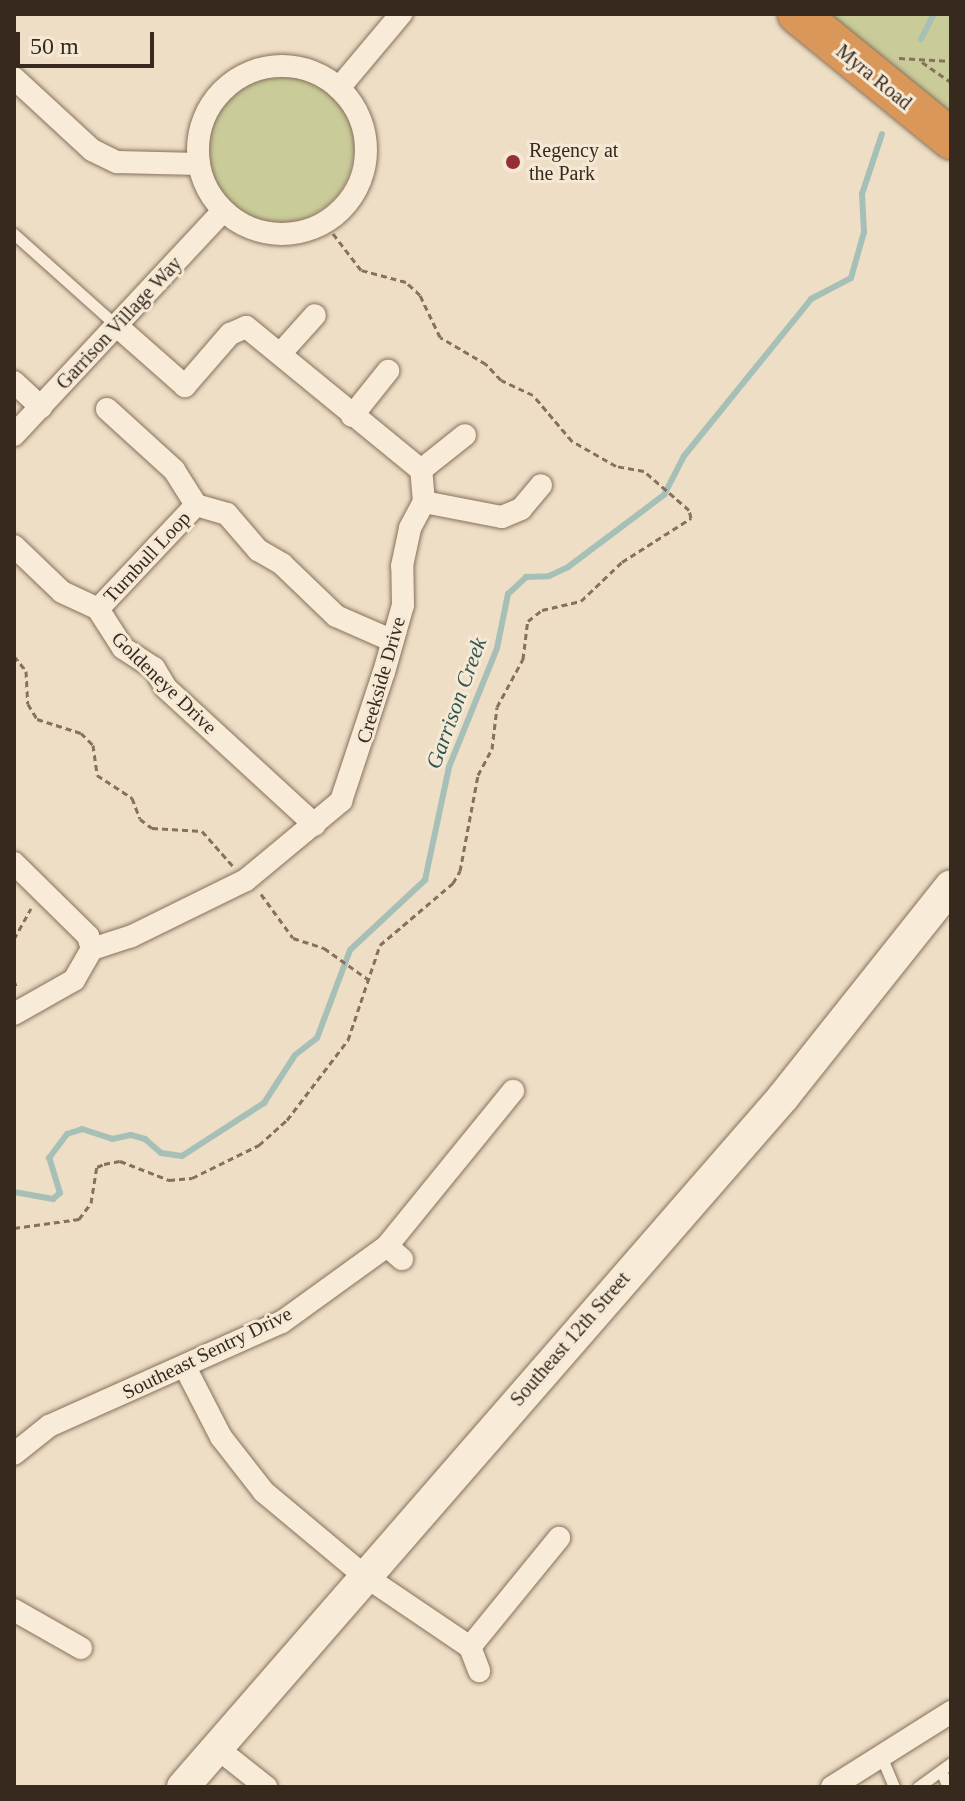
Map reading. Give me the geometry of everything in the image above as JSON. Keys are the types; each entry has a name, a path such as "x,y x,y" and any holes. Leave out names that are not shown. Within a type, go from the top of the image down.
{"highway":[{"name":"Myra Road","path":"798,14 951,139"}],"main road":[{"name":"Southeast 12th Street","path":"183,1787 362,1574 784,1096 951,886"}],"street":[{"path":"339,88 401,14"},
{"path":"278,65 305,68 339,88 364,128 366,154 352,197 325,223 283,234 260,232 223,211 209,192 199,164 204,116 231,82 278,65"},
{"path":"14,78 92,150 117,162 199,164"},
{"name":"Garrison Village Way","path":"14,435 223,211"},
{"path":"280,354 315,315"},
{"path":"117,326 185,386 239,327 246,327 421,470 465,435"},
{"path":"352,416 388,371"},
{"path":"14,382 41,407"},
{"path":"107,409 174,470 196,505 227,514 258,550 282,564 336,616 393,641"},
{"name":"Creekside Drive","path":"92,949 130,937 246,880 341,801 403,605 402,566 410,528 424,502 421,470"},
{"path":"424,502 502,517 521,509 541,485"},
{"name":"Turnbull Loop","path":"98,609 196,505"},
{"path":"14,546 62,592 98,609"},
{"name":"Goldeneye Drive","path":"98,609 123,648 154,668 166,688 315,825"},
{"path":"14,863 88,936 92,949 74,980 14,1014"},
{"name":"Southeast Sentry Drive","path":"14,1454 49,1426 282,1322 394,1253 513,1091"},
{"path":"185,1367 221,1437 264,1492 362,1574 470,1647 479,1671"},
{"path":"470,1647 559,1538"},
{"path":"14,1610 81,1648"},
{"path":"832,1787 951,1712"},
{"path":"217,1748 266,1787"}],"lane":[{"path":"14,234 117,326"},
{"path":"881,1756 894,1787"},
{"path":"918,1787 946,1767 948,1787"}],"path":[{"path":"893,55 922,62 951,61"},
{"path":"922,62 951,82"},
{"path":"14,1228 79,1219 91,1203 97,1167 104,1164 120,1161 169,1180 192,1178 259,1145 309,1095 348,1040 380,945 453,883 460,871 478,775 492,749 497,707 523,659 528,621 542,610 581,601 644,545 685,526 691,518 689,510 652,478 572,441 533,395 512,387 440,337 420,295 406,282 361,270 325,223"},
{"path":"14,656 26,671 28,704 37,719 81,733 93,745 97,775 132,798 140,819 152,828 202,831 293,938 324,948 337,961 369,980"},
{"path":"14,939 45,891"}],"green space":[{"path":"794,14 951,14 951,145"},
{"path":"279,73 308,78 332,95 349,119 354,148 349,177 332,201 308,218 279,223 250,218 226,201 209,177 204,148 209,119 226,95 250,78"}],"waterway":[{"name":"Garrison Creek","path":"921,39 934,14"},
{"name":"Garrison Creek","path":"14,1192 53,1199 60,1193 49,1158 67,1134 82,1129 112,1139 131,1135 145,1139 161,1153 182,1156 264,1103 295,1055 317,1038 350,950 425,880 449,767 497,648 508,594 526,577 549,576 568,567 664,495 684,456 811,299 851,278 864,232 862,194 882,134"}],"place":[{"name":"Regency at the Park","path":"513,162"}]}
